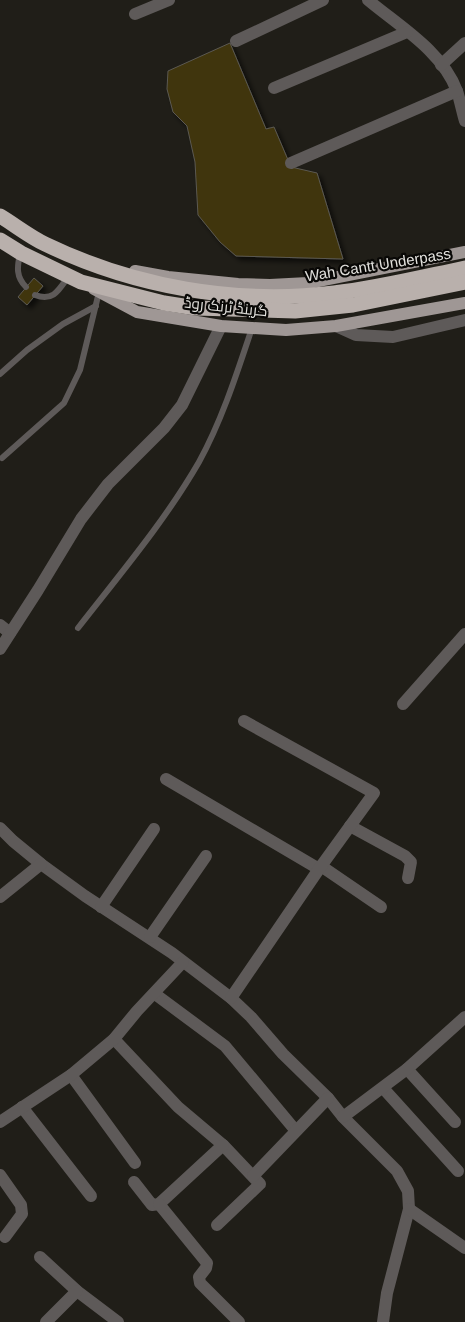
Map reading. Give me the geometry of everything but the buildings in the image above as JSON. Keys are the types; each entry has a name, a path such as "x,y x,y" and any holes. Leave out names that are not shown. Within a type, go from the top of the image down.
{"highway":[{"name":"گرینڈ ٹرنک روڈ","path":"0,216 44,244 90,263"},
{"name":"گرینڈ ٹرنک روڈ","path":"0,240 21,253 75,279"},
{"name":"Wah Cantt Underpass","path":"90,263 130,277 179,289 289,296 334,293 465,268"},
{"name":"Wah Cantt Underpass","path":"75,279 164,303 196,308 295,311 352,305 465,282"}],"main road":[{"name":"گرینڈ ٹرنک روڈ","path":"90,263 168,277 238,284 270,285 308,283 465,252"},
{"name":"گرینڈ ٹرنک روڈ","path":"75,279 137,312 221,326 252,328 286,330 336,326 465,303"}],"street":[{"path":"135,14 169,0"},
{"path":"236,41 323,0"},
{"path":"368,0 434,54 457,91 465,121"},
{"path":"274,88 407,32"},
{"path":"441,65 465,43"},
{"path":"291,163 457,91"},
{"path":"336,326 356,335 393,336 465,320"},
{"path":"0,649 5,629 38,590 81,519 108,484 164,428 182,405 221,326"},
{"path":"403,704 465,634"},
{"path":"231,998 374,793 244,721"},
{"path":"166,779 320,868 380,907"},
{"path":"350,826 405,856 411,862 408,878"},
{"path":"0,828 41,864 102,907 150,937 231,998 251,1017 283,1054 328,1098 343,1117 397,1170 408,1191 410,1209 387,1293 384,1322"},
{"path":"102,907 154,829"},
{"path":"150,937 206,856"},
{"path":"0,897 41,864"},
{"path":"0,1122 71,1076 114,1039 137,1011 183,962"},
{"path":"154,994 225,1046 296,1131"},
{"path":"343,1117 408,1069 465,1017"},
{"path":"114,1039 178,1107 223,1145 260,1184 217,1225"},
{"path":"408,1069 455,1122"},
{"path":"71,1076 135,1163"},
{"path":"383,1088 458,1171"},
{"path":"253,1176 328,1098"},
{"path":"22,1107 91,1196"},
{"path":"134,1182 152,1205 159,1204 223,1145"},
{"path":"0,1176 21,1205 22,1214 5,1237"},
{"path":"159,1204 207,1263 206,1268 199,1277 200,1283 238,1322"},
{"path":"410,1209 465,1248"},
{"path":"40,1257 77,1291 115,1321"},
{"path":"46,1322 77,1291"}],"lane":[{"path":"21,253 17,274 26,287"},
{"path":"35,295 43,298 51,296 75,279"},
{"path":"2,458 64,403 80,370 99,292"},
{"path":"0,374 27,350 63,324 96,306"},
{"path":"78,628 161,521 199,462 224,407 252,328"}]}
